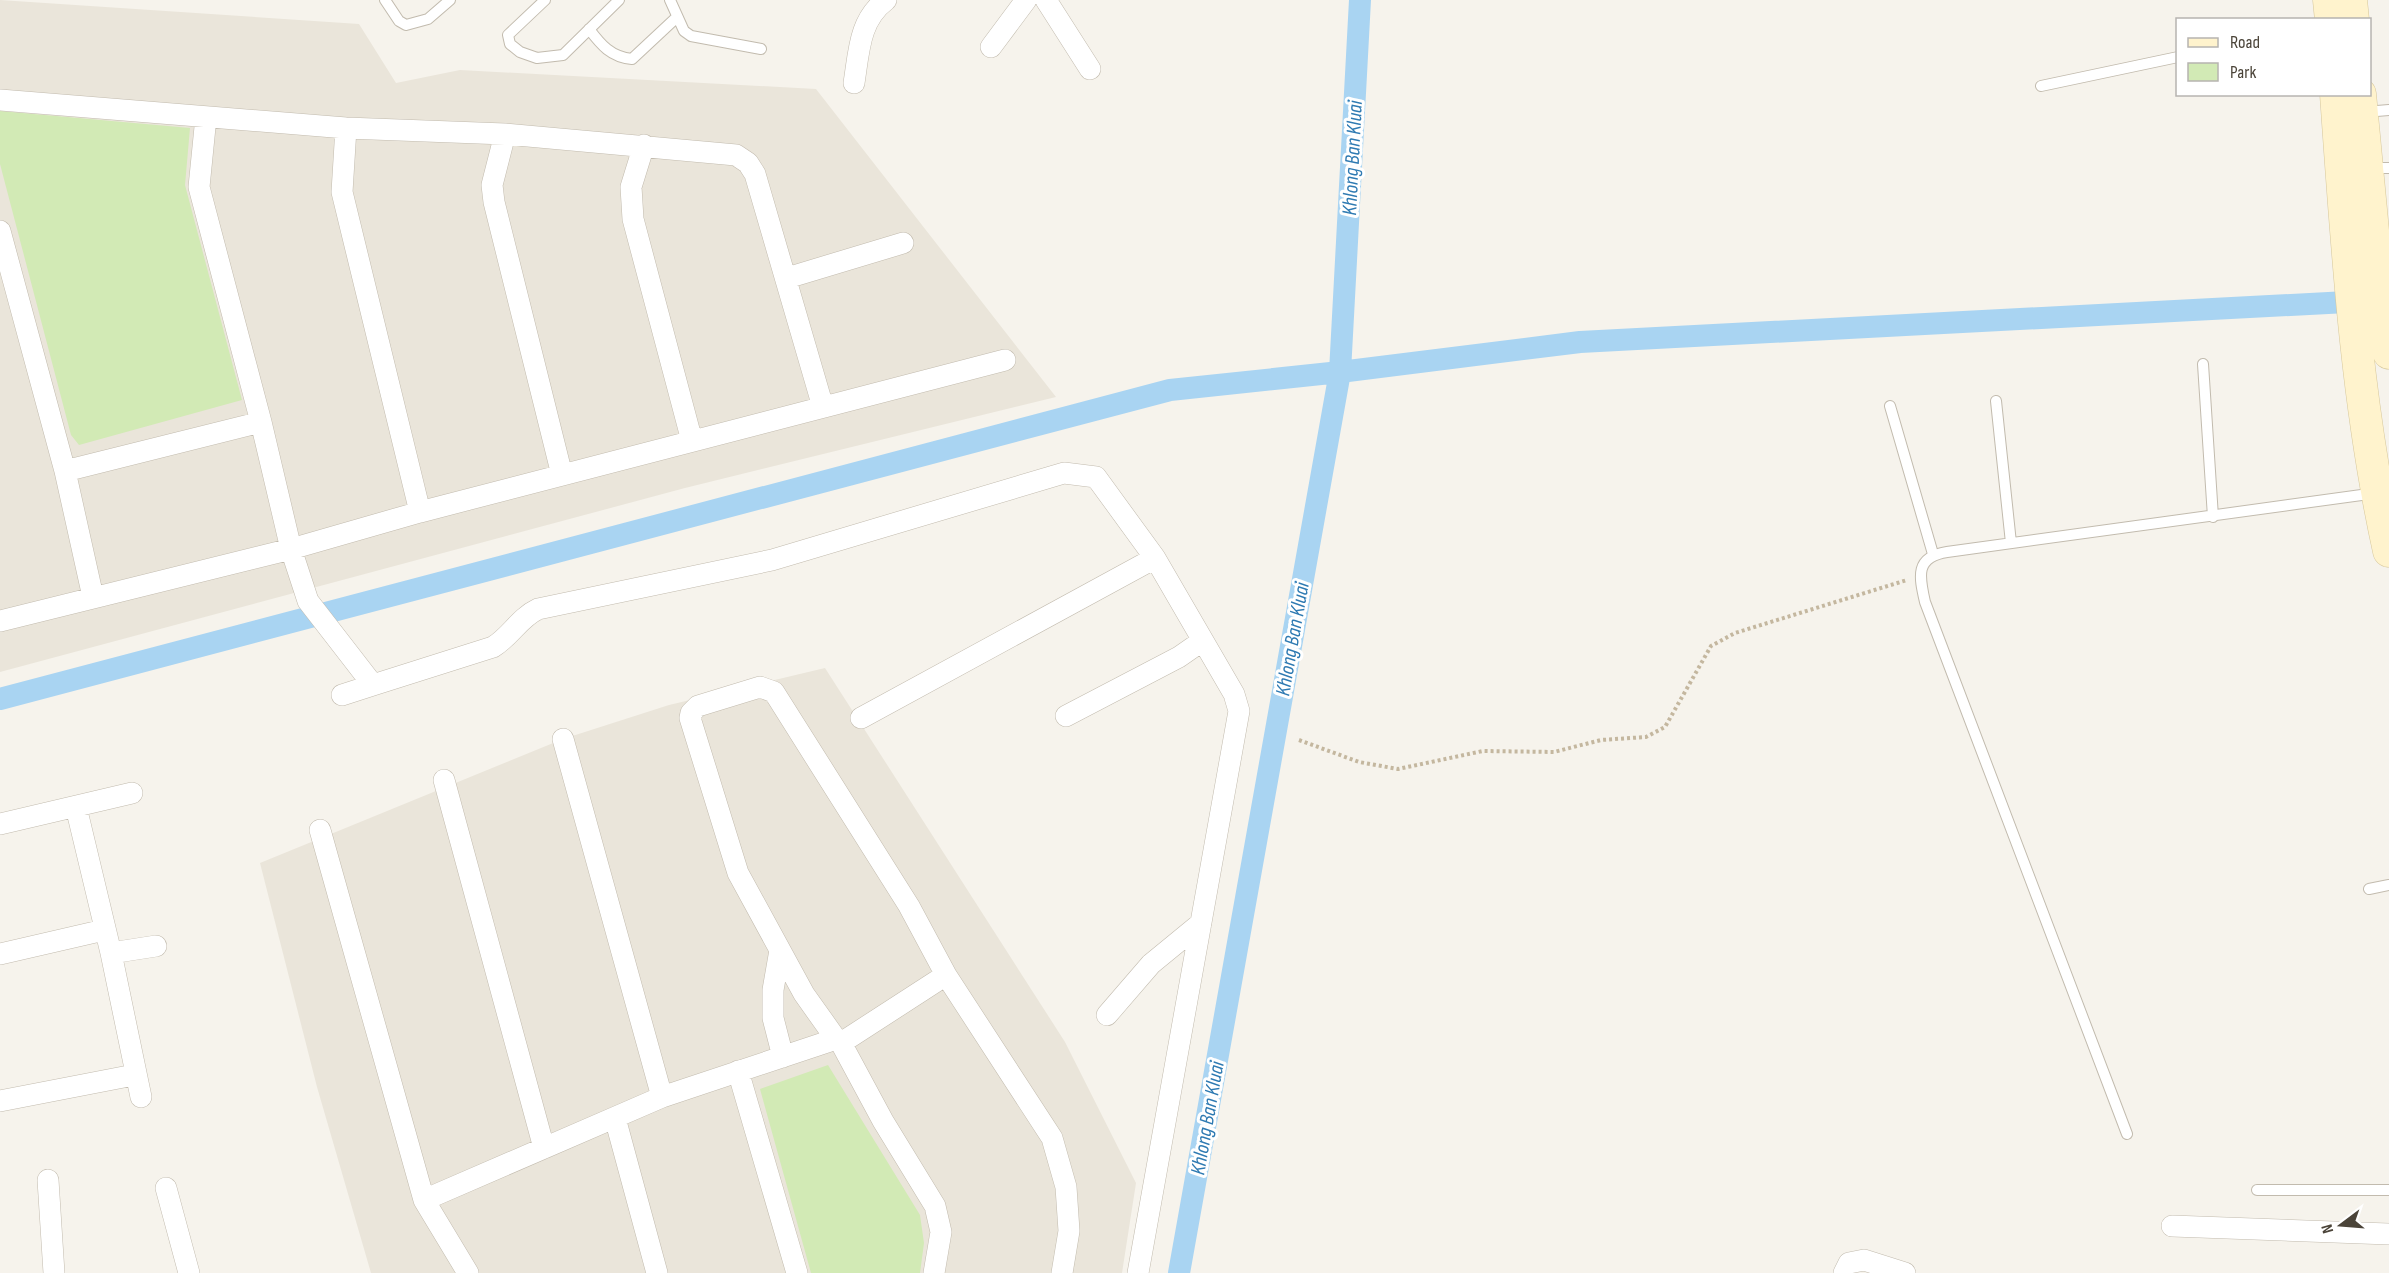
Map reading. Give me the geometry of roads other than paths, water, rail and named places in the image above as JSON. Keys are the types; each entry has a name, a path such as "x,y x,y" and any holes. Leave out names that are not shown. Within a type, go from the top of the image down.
{"street":[{"path":"854,83 866,21 875,8 885,0"},
{"path":"991,47 1026,0"},
{"path":"1046,0 1090,69"},
{"path":"2329,0 2331,18"},
{"path":"2351,0 2353,18"},
{"path":"2336,96 2361,255 2389,351"},
{"path":"0,100 346,128 505,134 736,155 748,163 755,174 823,407"},
{"path":"2370,105 2378,168 2361,255 2357,342 2376,493 2389,551"},
{"path":"206,117 199,188 261,422 291,549 308,601 373,685"},
{"path":"346,128 342,192 420,512"},
{"path":"505,134 492,185 494,202 562,475"},
{"path":"644,145 631,187 633,219 692,441"},
{"path":"0,231 65,471 93,597"},
{"path":"787,278 903,243"},
{"path":"0,621 291,549 420,512 1005,360"},
{"path":"65,471 261,422"},
{"path":"342,695 493,647 506,639 524,618 538,609 772,560 1064,473 1096,477 1155,558 1234,694 1239,711 1138,1273"},
{"path":"861,718 1155,558"},
{"path":"1066,716 1179,657 1202,641"},
{"path":"934,1273 941,1232 934,1206 838,1041 804,994 738,873 690,718 691,713 698,706 760,687 774,692 780,701 903,896 946,975 1052,1138 1066,1187 1069,1231 1062,1273"},
{"path":"563,739 662,1097"},
{"path":"444,780 544,1148"},
{"path":"0,824 132,793"},
{"path":"76,807 111,953 134,1075 141,1097"},
{"path":"320,830 424,1200 468,1273"},
{"path":"1107,1015 1151,964 1202,923"},
{"path":"0,954 104,930"},
{"path":"111,953 156,946"},
{"path":"780,950 773,990 773,1018 783,1057"},
{"path":"424,1200 662,1097 838,1041 946,975"},
{"path":"738,1071 797,1273"},
{"path":"0,1101 134,1075"},
{"path":"615,1118 657,1273"},
{"path":"48,1180 54,1273"},
{"path":"166,1188 189,1273"},
{"path":"2172,1226 2389,1234"},
{"path":"1844,1273 1849,1263 1864,1260 1905,1273"}],"lane":[{"path":"385,0 399,21 406,25 428,19 450,0"},
{"path":"545,0 508,35 510,44 520,52 537,58 563,54 619,0"},
{"path":"669,0 684,31 691,36 761,49"},
{"path":"589,29 603,48 621,58 632,59 677,17"},
{"path":"2041,86 2176,57"},
{"path":"2203,364 2213,517"},
{"path":"1996,401 2011,543"},
{"path":"1890,406 1933,554"},
{"path":"2127,1134 1924,602 1919,575 1925,562 1933,554 2376,493"},
{"path":"2369,889 2389,885"},
{"path":"2257,1190 2389,1190"}],"waterway":[{"name":"Khlong Ban Kluai","path":"1179,1273 1340,372 1360,0"},
{"path":"0,699 1170,390 1340,372 1580,342 2366,301"}]}
